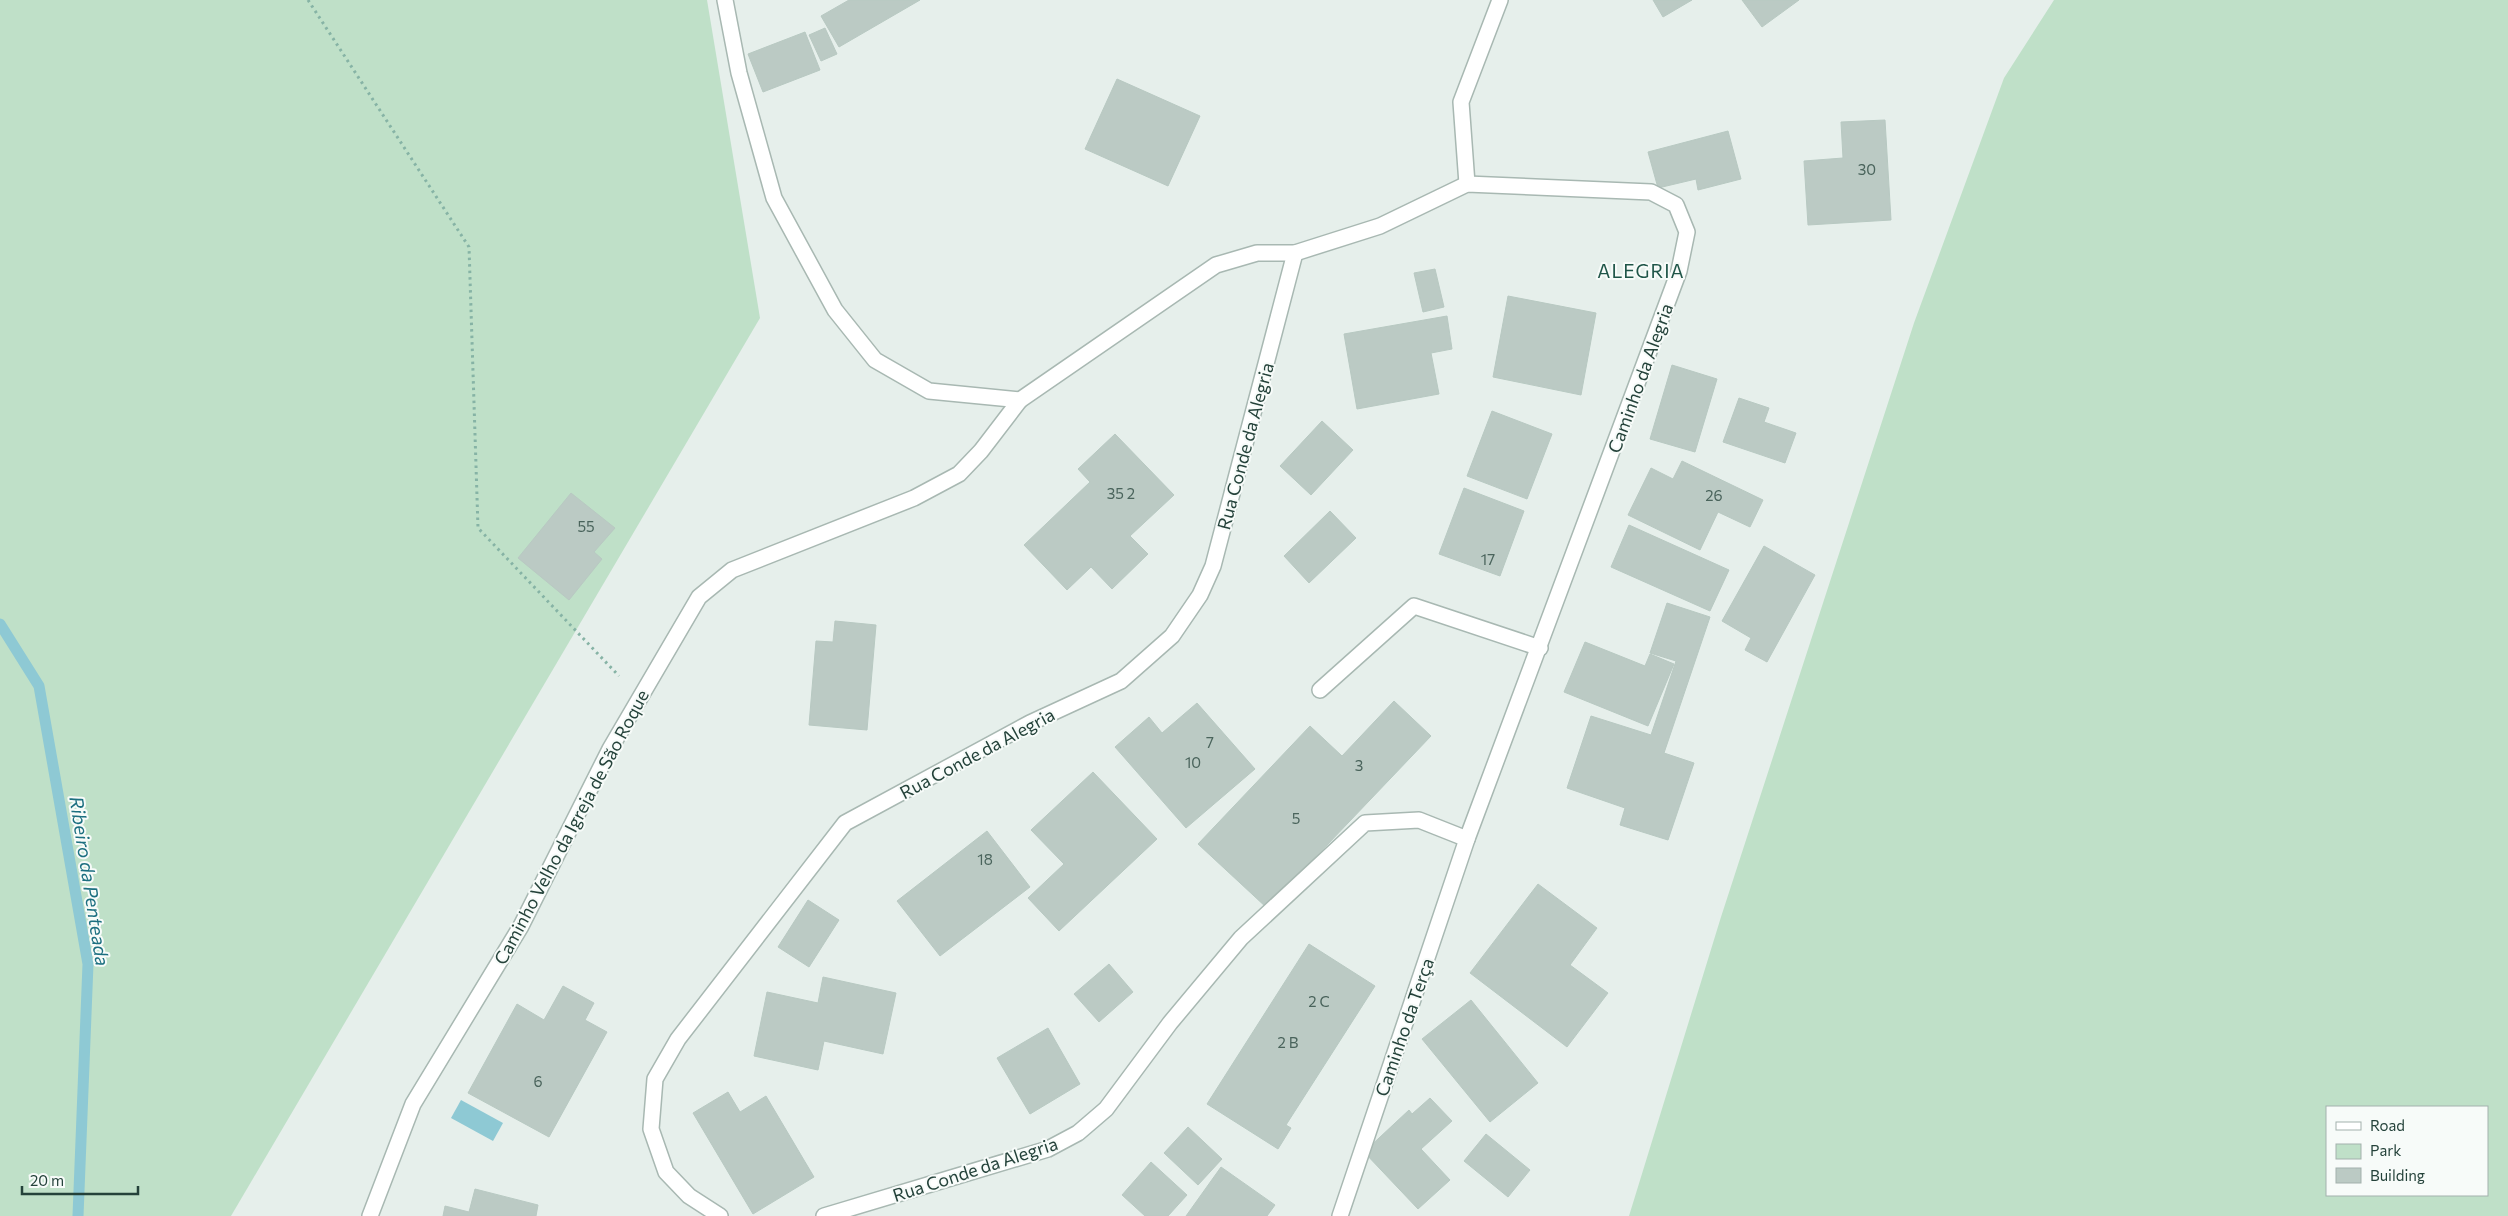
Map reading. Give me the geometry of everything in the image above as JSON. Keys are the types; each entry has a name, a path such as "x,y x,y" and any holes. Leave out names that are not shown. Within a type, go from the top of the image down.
{"street":[{"path":"725,0 739,72 774,198 835,310 875,360 929,391 1020,400"},
{"path":"1467,184 1461,102 1500,0"},
{"name":"Caminho da Alegria","path":"1295,253 1380,226 1467,184 1651,192 1676,205 1687,232 1679,271 1540,648 1467,838"},
{"name":"Caminho Velho da Igreja de São Roque","path":"370,1216 413,1104 521,926 610,749 700,597 732,570 914,498 959,474 981,451 1020,400 1216,265 1257,253 1295,253"},
{"name":"Rua Conde da Alegria","path":"720,1216 689,1196 666,1172 651,1129 655,1079 678,1039 845,823 1030,723 1121,681 1172,636 1200,595 1213,566 1295,253"},
{"path":"1320,690 1414,606 1540,648"},
{"name":"Rua Conde da Alegria","path":"824,1216 1048,1149 1078,1132 1106,1109 1170,1023 1241,938 1366,824 1419,820 1467,838"},
{"name":"Caminho da Terça","path":"1340,1216 1467,838"}],"path":[{"path":"308,0 469,247 478,528 640,698"}],"green space":[{"path":"0,0 707,0 760,318 231,1216 0,1216"},
{"path":"2054,0 2508,0 2508,1216 1629,1216 1721,917 1914,323 2004,78"}],"water":[{"path":"461,1100 503,1123 493,1141 451,1118"}],"building":[{"path":"849,0 920,0 839,47 821,16"},
{"path":"1653,0 1692,0 1663,17"},
{"path":"1742,0 1799,0 1762,27"},
{"path":"825,28 837,54 821,61 809,35"},
{"path":"805,32 820,70 763,92 748,54"},
{"path":"1117,79 1200,116 1168,186 1085,149"},
{"path":"1885,120 1891,220 1808,225 1804,161 1843,158 1841,122"},
{"path":"1728,131 1741,179 1698,190 1696,179 1658,188 1648,152"},
{"path":"1435,269 1444,307 1423,312 1414,273"},
{"path":"1508,296 1596,313 1581,395 1493,377"},
{"path":"1447,316 1452,349 1431,353 1439,394 1357,409 1344,334"},
{"path":"1672,365 1717,379 1695,452 1650,439"},
{"path":"1739,398 1769,408 1764,422 1796,433 1785,463 1723,442"},
{"path":"1492,411 1552,434 1527,499 1467,476"},
{"path":"1322,421 1353,450 1311,495 1280,466"},
{"path":"1115,434 1174,495 1130,536 1148,554 1112,589 1091,567 1067,590 1024,545 1090,482 1078,469"},
{"path":"1682,461 1763,500 1750,527 1718,512 1700,550 1628,515 1651,468 1673,479"},
{"path":"1464,488 1524,511 1500,576 1439,554"},
{"path":"571,493 615,528 594,552 602,559 569,600 518,558"},
{"path":"1330,511 1356,538 1309,583 1284,556"},
{"path":"1629,525 1729,570 1710,611 1611,567"},
{"path":"1764,546 1815,575 1767,662 1745,650 1751,638 1722,621"},
{"path":"1667,603 1710,617 1664,753 1694,763 1668,840 1620,825 1625,808 1567,788 1591,716 1651,735 1676,661 1650,653"},
{"path":"835,621 876,625 867,730 809,725 816,641 833,642"},
{"path":"1585,642 1645,666 1650,654 1674,664 1648,726 1564,692"},
{"path":"1394,701 1431,736 1267,908 1198,844 1310,726 1342,756"},
{"path":"1197,703 1255,769 1186,828 1115,747 1149,717 1162,733"},
{"path":"1093,772 1157,839 1059,931 1028,898 1064,864 1031,830"},
{"path":"987,831 1030,887 940,956 897,901"},
{"path":"1538,884 1597,928 1570,965 1608,993 1567,1047 1470,973"},
{"path":"808,900 839,920 809,967 778,947"},
{"path":"1309,944 1375,986 1286,1125 1291,1128 1278,1149 1207,1104"},
{"path":"1109,964 1133,992 1099,1022 1074,994"},
{"path":"823,977 896,993 883,1054 824,1041 818,1070 754,1056 767,992 818,1003"},
{"path":"563,986 594,1003 585,1020 607,1032 549,1137 468,1093 517,1004 544,1020"},
{"path":"1471,1000 1538,1083 1490,1122 1422,1039"},
{"path":"1048,1028 1080,1084 1030,1114 997,1058"},
{"path":"728,1092 740,1112 766,1096 814,1177 753,1214 693,1113"},
{"path":"1430,1098 1452,1121 1421,1149 1450,1180 1418,1209 1364,1152 1409,1110 1412,1114"},
{"path":"1188,1127 1222,1159 1198,1185 1164,1153"},
{"path":"1486,1134 1530,1170 1508,1197 1464,1161"},
{"path":"1151,1162 1187,1195 1168,1216 1145,1216 1122,1195"},
{"path":"1221,1167 1275,1205 1267,1216 1186,1216"},
{"path":"475,1189 538,1205 536,1216 443,1216 445,1206 469,1212"}],"waterway":[{"name":"Ribeiro da Penteada","path":"0,624 39,686 88,964 78,1216"}],"district":[{"name":"ALEGRIA","path":"1641,270"}]}
